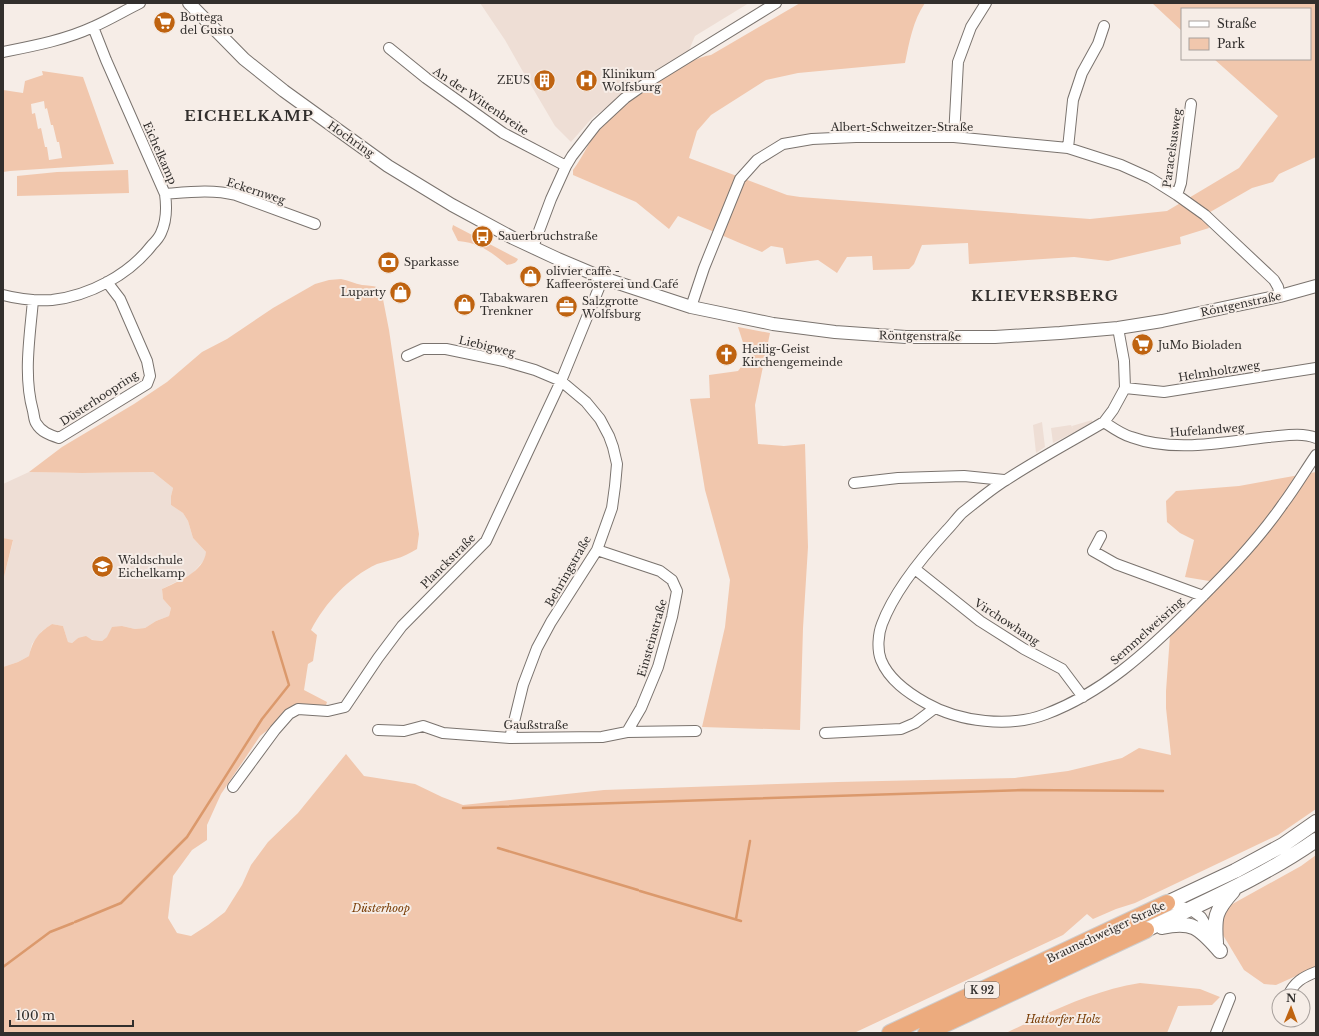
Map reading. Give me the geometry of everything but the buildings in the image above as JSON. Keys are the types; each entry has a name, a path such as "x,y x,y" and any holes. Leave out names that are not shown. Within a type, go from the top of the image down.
{"highway":[{"name":"Braunschweiger Straße","path":"890,1033 1167,903"},
{"name":"Braunschweiger Straße","path":"926,1033 1146,930"}],"main road":[{"name":"Braunschweiger Straße","path":"1167,903 1235,871 1283,845 1316,822"},
{"name":"Braunschweiger Straße","path":"1146,930 1236,888 1292,857 1316,840"},
{"path":"1218,947 1216,917 1225,900 1236,888"},
{"path":"1146,930 1177,924 1187,925 1197,929 1207,936 1218,947"}],"street":[{"path":"3,52 59,39 93,28 140,3"},
{"name":"Hochring","path":"189,3 244,59 284,92 375,156 452,205 487,225 533,247"},
{"path":"533,247 551,199 566,166 596,125 625,98 652,79 776,3"},
{"path":"954,137 958,62 970,27 986,3"},
{"path":"1068,148 1073,100 1082,73 1098,44 1104,26"},
{"name":"Eichelkamp","path":"3,295 33,300 52,300 85,292 107,282 137,261 149,250 161,234 166,220 167,207 165,194 93,28"},
{"name":"An der Wittenbreite","path":"388,48 426,78 503,133 566,166"},
{"name":"Paracelsusweg","path":"1177,195 1181,182 1191,104"},
{"name":"Albert-Schweitzer-Straße","path":"691,307 704,268 740,180 757,160 783,144 812,139 856,137 954,137 1068,148 1121,165 1150,178 1205,215 1274,280 1278,286 1280,296"},
{"name":"Eckernweg","path":"165,194 211,191 224,192 315,224"},
{"name":"Röntgenstraße","path":"533,247 603,278 691,307 773,324 866,335 906,337 995,337 1068,333 1118,328 1162,321 1280,296 1316,286"},
{"name":"Planckstraße","path":"233,787 275,730 289,714 298,709 328,711 345,707 378,658 402,626 486,541 561,381 603,278"},
{"name":"Düsterhoopring","path":"33,300 28,370 31,405 35,422 41,430 50,436 59,438 147,384 150,376 147,361 120,299 107,282"},
{"path":"1118,328 1124,361 1126,388"},
{"name":"Liebigweg","path":"407,356 423,349 446,349 504,361 535,370 561,381"},
{"name":"Helmholtzweg","path":"1126,388 1164,392 1316,368"},
{"name":"Behringstraße","path":"510,738 522,685 537,648 551,622 597,550 612,508 617,464 609,436 600,418 586,402 561,381"},
{"name":"Semmelweisring","path":"1126,388 1104,422 1004,480 961,514 935,543 915,569 900,591 882,624 879,640 880,658 888,674 907,692 935,708 953,715 985,721 1017,721 1045,715 1083,697 1121,672 1165,634 1204,596 1239,558 1282,505 1316,455"},
{"name":"Hufelandweg","path":"1104,422 1117,431 1131,437 1156,444 1198,445 1297,434 1316,438"},
{"path":"854,483 898,478 964,476 1004,480"},
{"path":"1101,536 1093,550 1116,564 1204,596"},
{"name":"Einsteinstraße","path":"597,550 660,571 672,580 677,591 672,617 658,667 641,708 627,732"},
{"name":"Virchowhang","path":"915,569 980,621 1024,649 1062,668 1083,697"},
{"path":"825,733 901,729 915,723 935,708"},
{"name":"Gaußstraße","path":"378,730 404,731 423,726 443,733 510,738 602,737 627,732 696,731"},
{"path":"1167,903 1190,909 1201,917 1218,947"},
{"path":"1292,988 1299,980 1316,972"},
{"path":"1216,1033 1230,998"}],"shaded area":[{"name":"Klinikum Wolfsburg","path":"480,3 749,3 695,36 689,50 593,117 571,142 555,126 505,40"},
{"path":"1092,420 1092,422 1053,443 1051,428 1071,425 1073,429 1072,426"},
{"path":"1042,422 1045,447 1036,453 1033,425"},
{"name":"Waldschule Eichelkamp","path":"29,472 153,472 173,488 171,505 183,513 188,521 193,538 206,552 206,558 192,574 162,589 163,599 171,608 169,616 156,621 145,628 135,629 122,626 102,641 78,638 72,643 68,642 63,626 52,624 42,631 32,644 29,656 18,662 3,667 3,581 13,541 3,538 3,484"}],"green space":[{"path":"800,3 925,3 914,24 905,63 798,73 766,80 711,115 697,131 689,158 787,195 800,197 1090,219 1167,211 1239,168 1278,116 1215,60 1311,60 1311,8 1181,8 1181,30 1152,3 1316,3 1316,157 1279,174 1273,182 1252,188 1205,215 1209,228 1180,237 1181,244 1108,261 1074,257 969,264 968,243 922,245 914,264 909,269 873,270 872,256 847,257 837,273 818,260 786,264 783,248 771,246 762,252 678,216 669,229 636,202 573,175 573,170 581,159 591,140 612,115 654,83 670,73 686,64 711,55"},
{"path":"42,71 83,77 114,164 3,172 3,90 23,93 25,81 43,75","holes":["44,101 45,109 47,108 51,125 53,125 57,142 59,142 62,158 49,160 47,147 45,147 41,128 38,129 35,113 32,114 31,104"]},
{"path":"128,170 129,193 17,196 17,176 57,172"},
{"path":"453,225 518,259 517,261 513,264 507,265 496,256 479,246 458,241 452,229"},
{"name":"Düsterhoop","path":"341,279 374,286 381,289 389,330 419,534 417,549 401,557 377,564 367,569 348,583 323,610 311,630 317,635 313,661 308,664 304,690 327,702 325,708 287,715 260,736 221,794 207,825 207,840 192,850 173,876 168,918 177,933 191,936 225,912 242,885 251,865 268,842 298,813 346,754 364,776 415,784 463,805 604,790 1015,778 1068,771 1122,758 1139,748 1171,755 1166,708 1170,635 1221,583 1185,577 1194,540 1180,533 1167,522 1166,501 1176,491 1239,486 1316,472 1316,809 1278,835 1135,903 1093,919 1087,914 1063,935 854,1033 3,1033 3,667 18,662 29,656 37,637 52,624 63,626 68,642 72,643 78,638 86,636 92,640 102,641 107,637 112,627 122,626 135,629 145,628 156,621 169,616 171,608 163,599 162,589 195,571 204,559 206,552 193,538 188,521 183,513 171,505 173,488 153,472 29,472 62,447 134,404 167,382 202,352 227,339 273,308 315,284 329,280"},
{"path":"738,327 770,333 755,405 758,444 784,446 805,444 808,547 803,628 800,730 702,727 725,627 730,580 705,490 690,399 710,398 709,375 738,371 748,358"},
{"path":"3,538 13,540 3,581"},
{"path":"1316,855 1316,967 1276,985 1264,984 1244,970 1223,935 1222,919 1227,907 1301,866"},
{"name":"Hattorfer Holz","path":"1140,983 1200,989 1220,997 1212,1005 1178,1006 1167,1033 1006,1033 1071,1003 1105,991"}],"waterway":[{"path":"75,922 121,903 187,837 262,719 289,685 273,632"},
{"path":"463,808 1022,790 1163,791"},
{"path":"736,919 750,841"},
{"path":"498,848 638,890"},
{"path":"640,891 741,921"},
{"path":"3,967 50,932 73,923"}],"place":[{"name":"Bottega del Gusto","path":"165,23"},
{"name":"ZEUS","path":"545,80"},
{"name":"Klinikum Wolfsburg","path":"587,80"},
{"name":"Sauerbruchstraße","path":"482,236"},
{"name":"Sparkasse","path":"388,262"},
{"name":"olivier caffè - Kaffeerösterei und Café","path":"530,277"},
{"name":"Luparty","path":"401,292"},
{"name":"Tabakwaren Trenkner","path":"465,304"},
{"name":"Salzgrotte Wolfsburg","path":"567,307"},
{"name":"JuMo Bioladen","path":"1143,345"},
{"name":"Heilig-Geist Kirchengemeinde","path":"727,355"},
{"name":"Waldschule Eichelkamp","path":"103,566"}],"district":[{"name":"EICHELKAMP","path":"249,115"},
{"name":"KLIEVERSBERG","path":"1045,295"}]}
